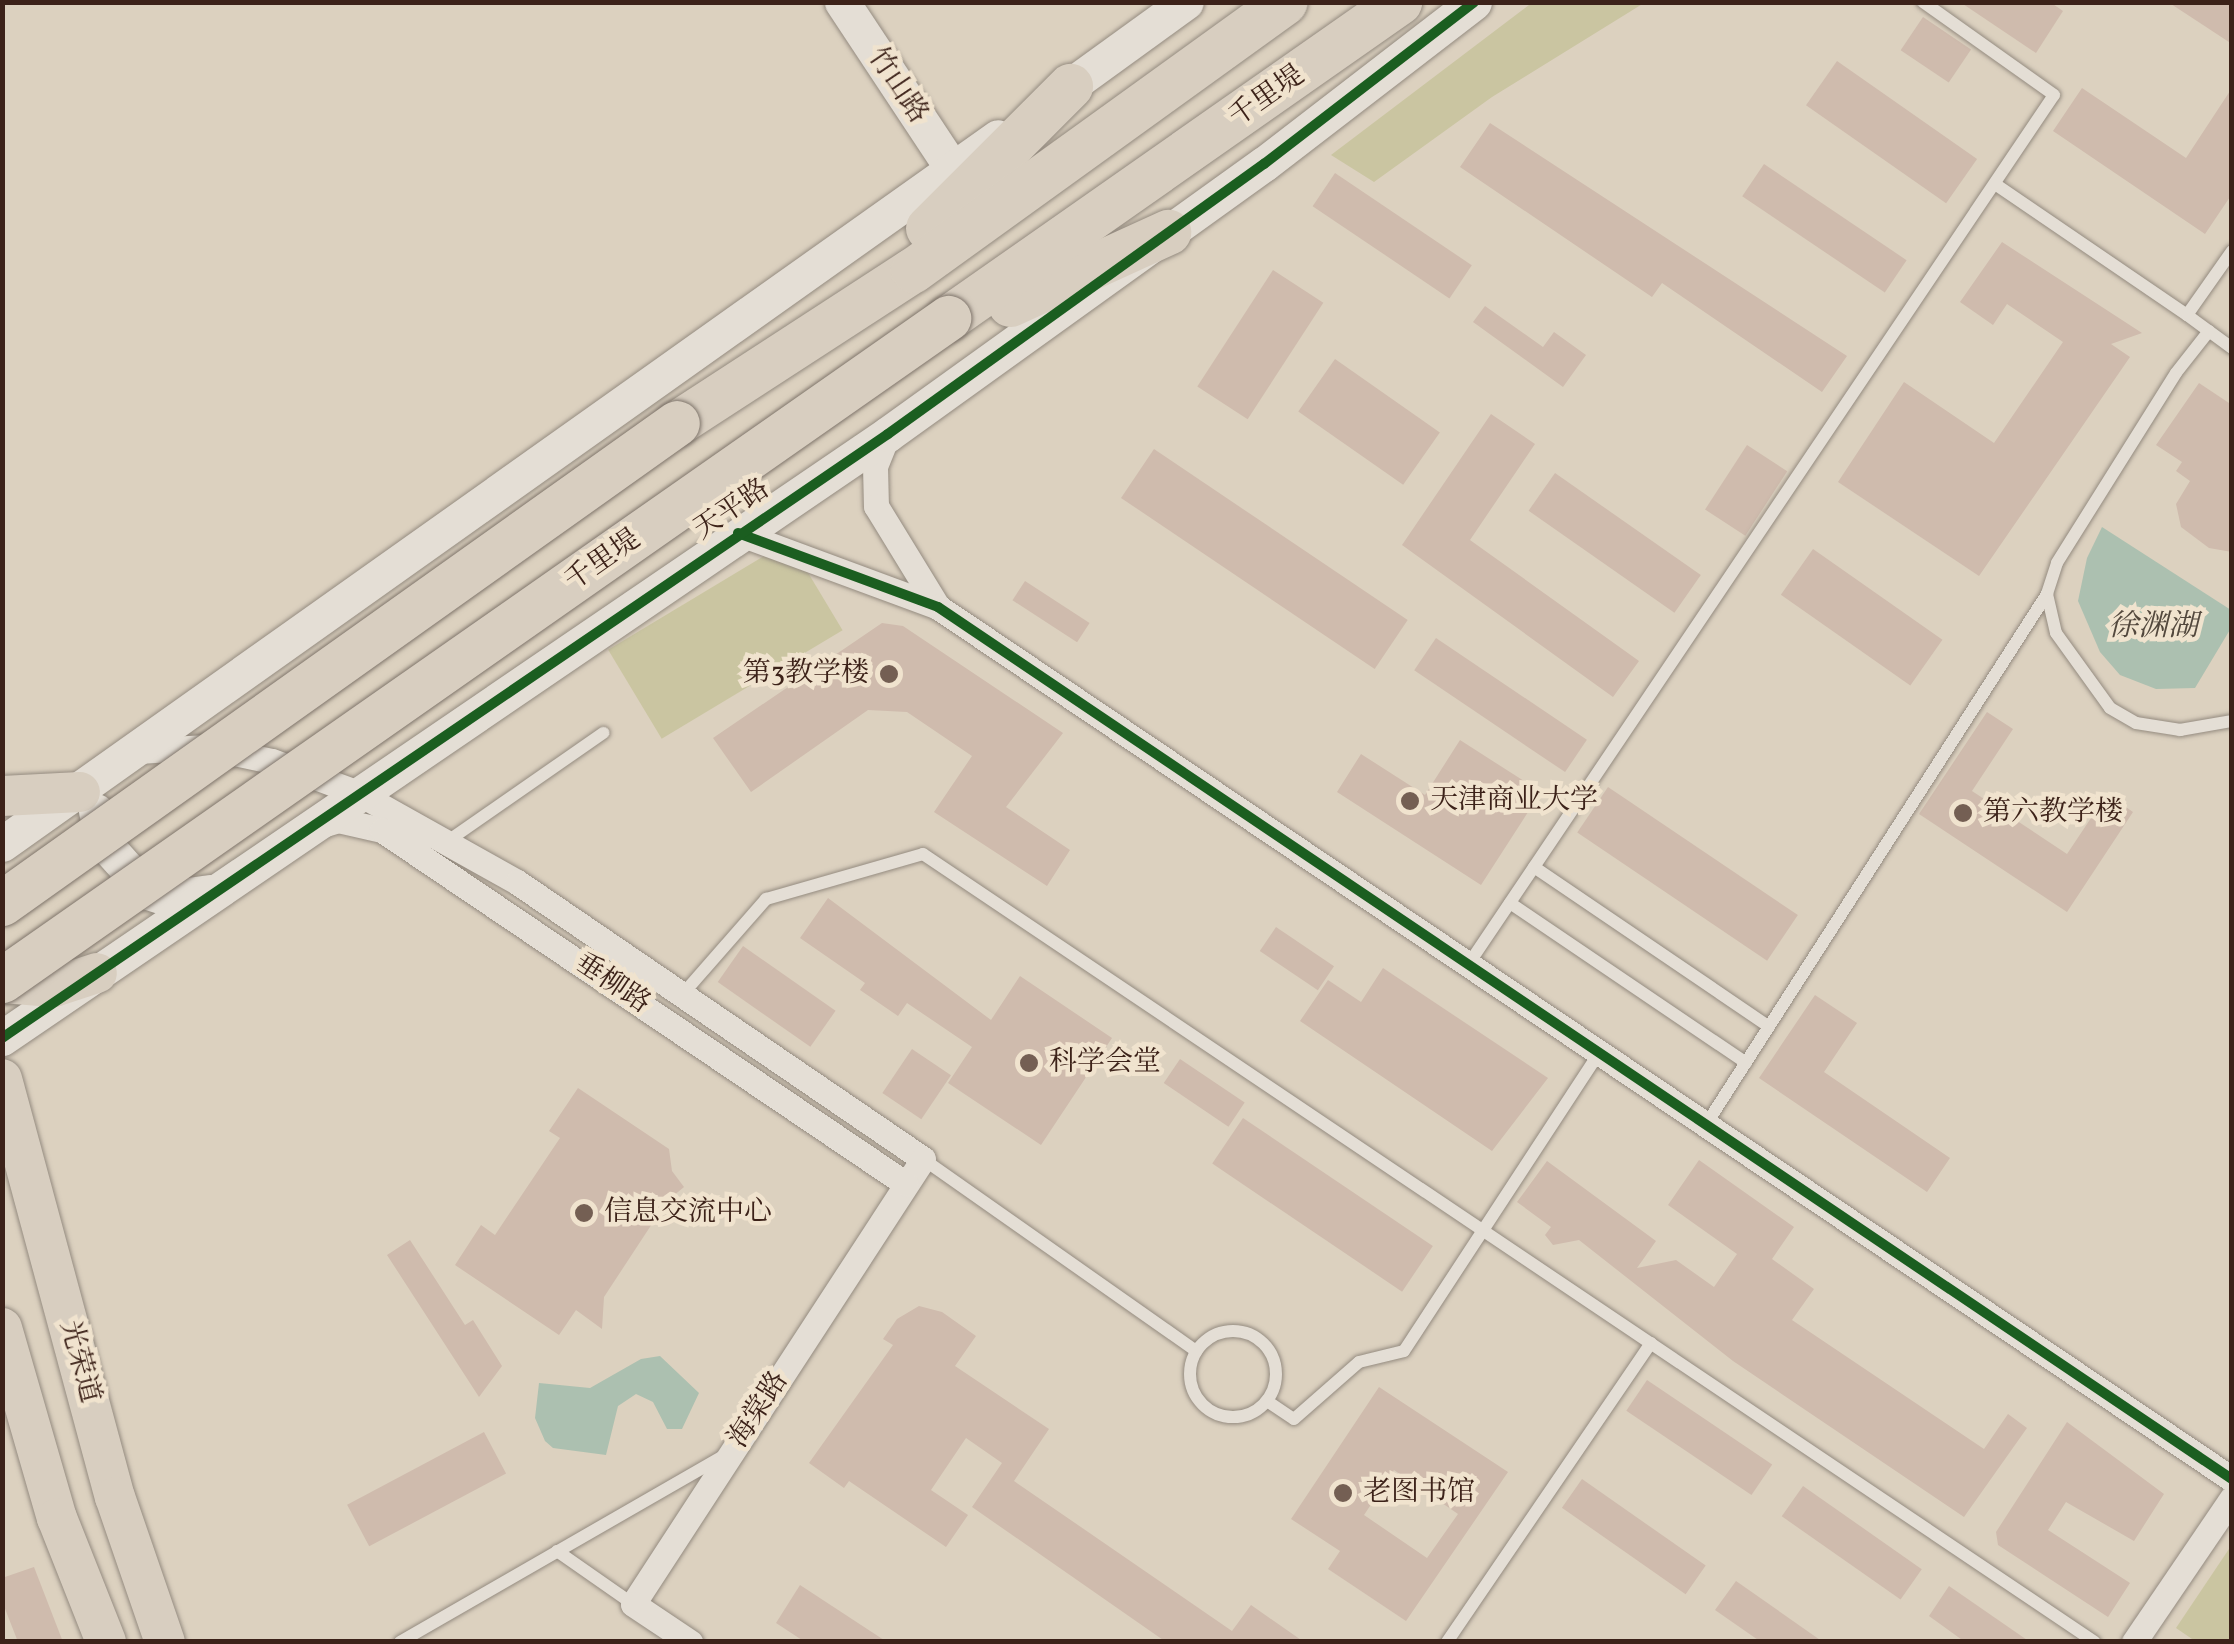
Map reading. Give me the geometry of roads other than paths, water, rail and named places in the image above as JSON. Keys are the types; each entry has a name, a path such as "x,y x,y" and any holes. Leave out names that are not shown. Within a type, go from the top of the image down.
{"highway":[{"path":"2,903 906,260 1285,2"},
{"name":"千里堤","path":"2,981 755,456 952,326 1398,2"},
{"path":"906,260 1070,86"},
{"path":"952,326 1168,232"}],"main road":[{"path":"2,796 92,784"},
{"path":"2,981 54,987 98,973"},
{"name":"光荣道","path":"2,1079 115,1497 166,1642"},
{"path":"2,1328 57,1518 106,1642"}],"street":[{"name":"竹山路","path":"842,2 952,170"},
{"path":"2,844 137,752 1186,2"},
{"name":"天平路","path":"2,1038 888,434 1168,232 1474,2"},
{"path":"888,434 875,466 876,506 938,608"},
{"path":"738,533 938,608 1601,1050 2232,1479"},
{"name":"垂柳路","path":"137,752 206,747 272,761 358,793 447,842 923,1159"},
{"path":"92,784 104,842 129,877 166,898 219,891"},
{"name":"垂柳路","path":"306,830 338,820 362,822 405,846 906,1184"},
{"name":"海棠路","path":"634,1604 923,1159"},
{"path":"2134,1642 2232,1498"},
{"path":"634,1604 690,1642"}],"lane":[{"path":"1470,962 2054,95 1923,2"},
{"path":"1995,184 2232,348"},
{"path":"2187,315 2232,251"},
{"path":"1708,1123 2047,594 2057,563 2176,373 2209,331"},
{"path":"2047,594 2056,633 2110,708 2136,722 2180,730 2232,721"},
{"path":"405,846 427,850 447,842 603,733"},
{"path":"682,995 766,898 923,854 2095,1642"},
{"path":"1534,868 1769,1027"},
{"path":"1510,903 1746,1063"},
{"path":"1267,1401 1294,1419 1360,1362 1404,1351 1601,1050"},
{"path":"923,1159 1196,1351"},
{"path":"1231,1331 1258,1339 1274,1362 1267,1401 1242,1416 1202,1404 1190,1379 1196,1351 1231,1331"},
{"path":"1447,1642 1652,1344"},
{"path":"400,1642 732,1451"},
{"path":"557,1551 634,1604"}],"water":[{"name":"徐渊湖","path":"2102,527 2231,610 2231,628 2195,688 2156,689 2120,675 2100,652 2078,601 2087,558"},
{"path":"660,1356 699,1393 682,1429 667,1429 653,1402 636,1394 618,1406 606,1455 553,1448 545,1441 535,1418 539,1383 590,1388 641,1359"}],"place":[{"name":"第3教学楼","path":"889,674"},
{"name":"天津商业大学","path":"1410,801"},
{"name":"第六教学楼","path":"1963,813"},
{"name":"科学会堂","path":"1029,1063"},
{"name":"信息交流中心","path":"584,1213"},
{"name":"老图书馆","path":"1343,1493"}]}
